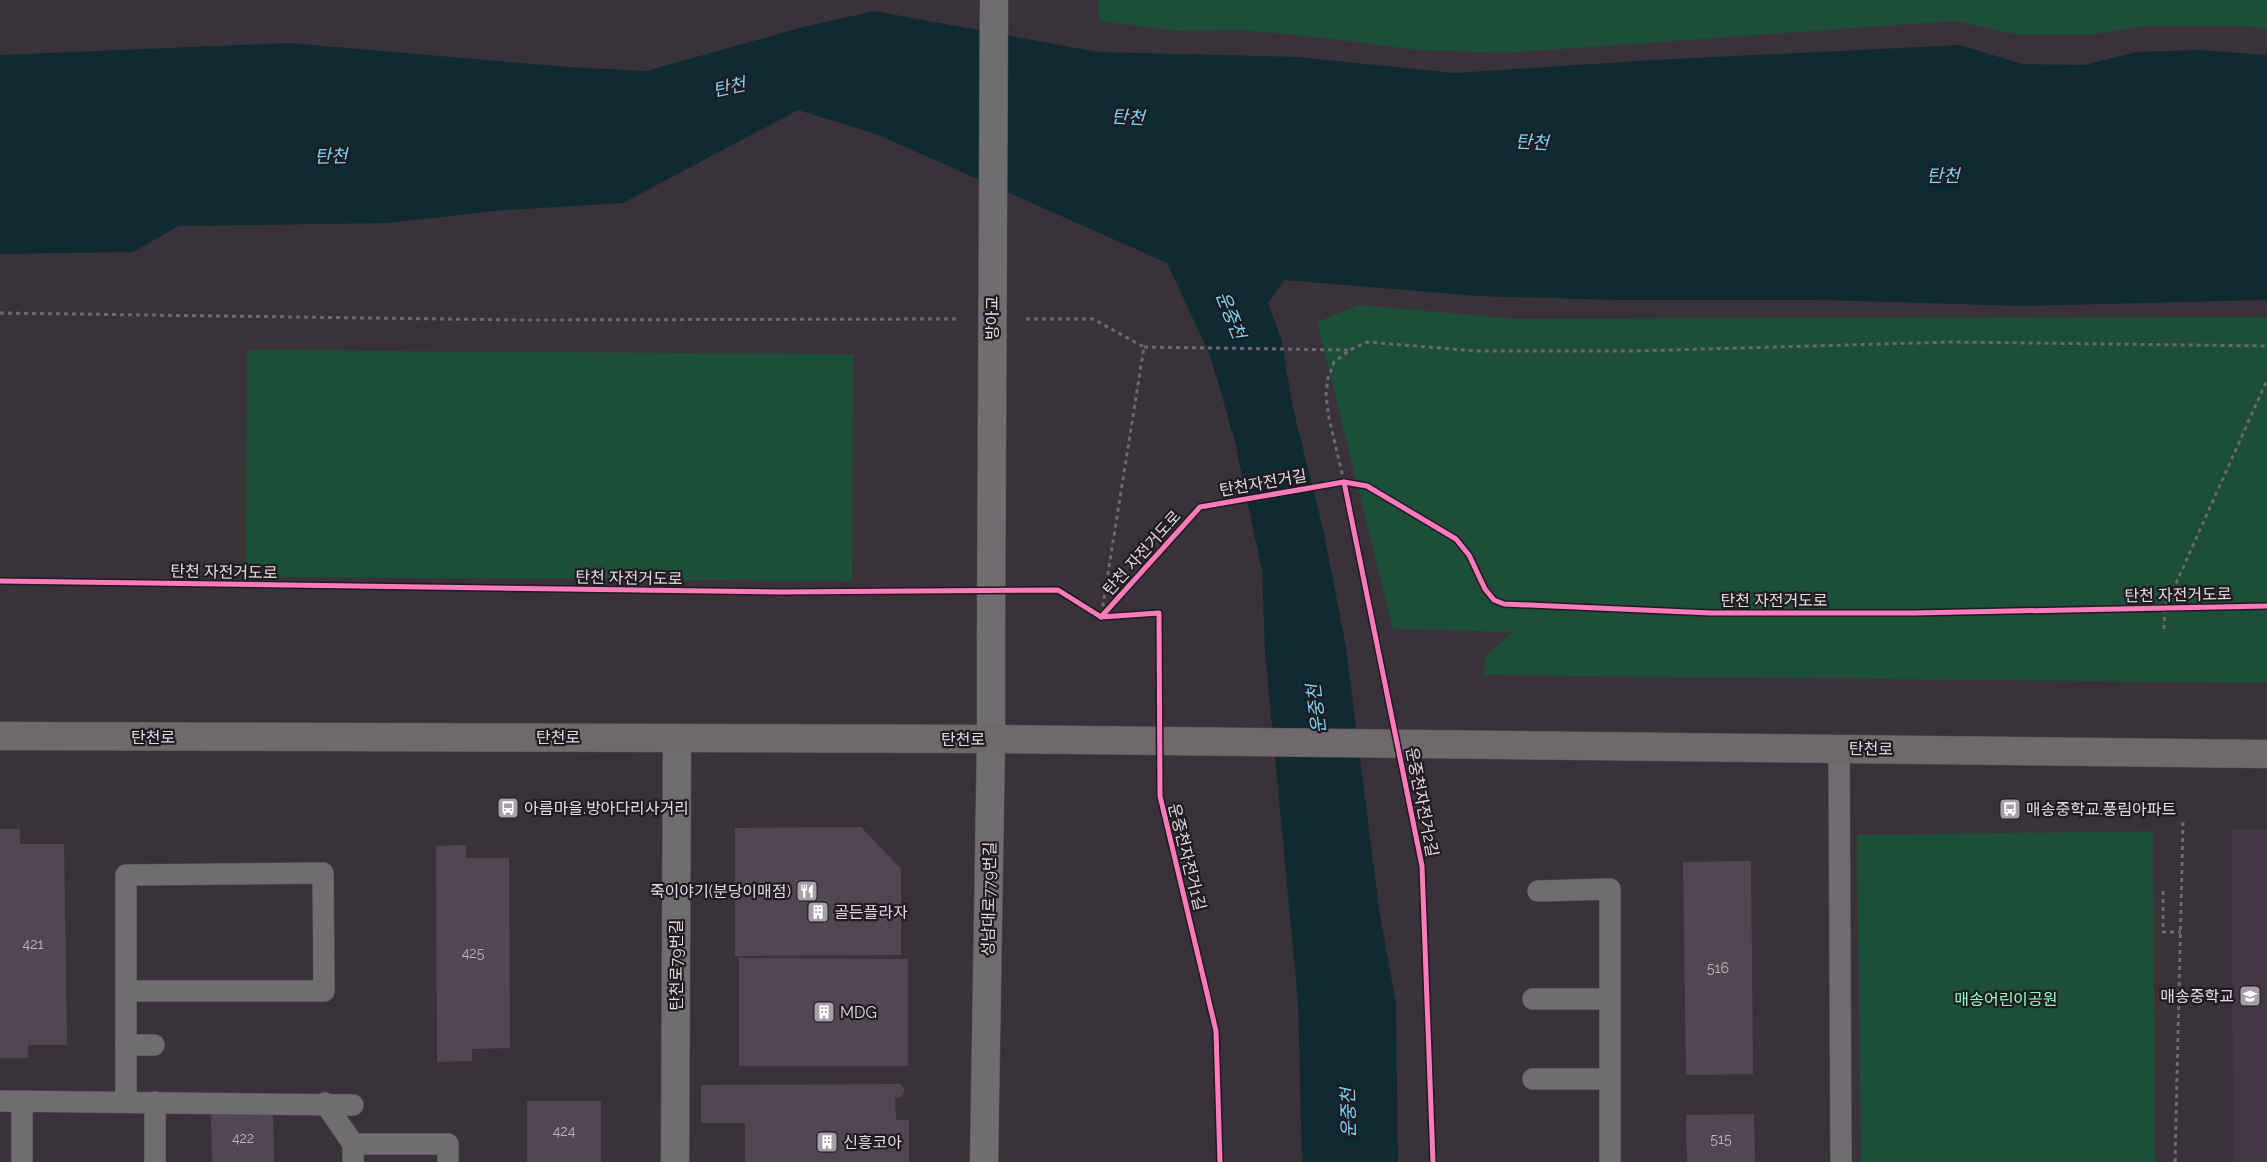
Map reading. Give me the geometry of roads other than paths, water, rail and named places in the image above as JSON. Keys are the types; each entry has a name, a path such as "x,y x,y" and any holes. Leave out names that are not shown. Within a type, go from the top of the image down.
{"main road":[{"name":"탄천로","path":"0,736 991,739 1474,743 2267,754"}],"street":[{"name":"방아교","path":"991,636 994,0"},
{"name":"성남대로779번길","path":"984,1162 991,636"},
{"name":"탄천로79번길","path":"675,1162 677,738"}],"lane":[{"path":"1839,749 1841,1162"},
{"path":"126,991 324,991 323,873 126,875 126,991 126,1102"},
{"path":"1538,891 1610,889 1610,1162"},
{"path":"1533,999 1610,999"},
{"path":"126,1045 154,1045"},
{"path":"1533,1079 1610,1079"},
{"path":"0,1101 353,1105"},
{"path":"22,1101 22,1162"},
{"path":"155,1102 155,1162"},
{"path":"326,1104 353,1153 448,1144 448,1162"}],"water":[{"name":"탄천","path":"874,11 1098,52 1297,57 1455,73 1653,60 1960,45 2022,64 2084,65 2137,52 2198,50 2267,55 2267,300 2023,306 1820,300 1612,300 1478,296 1284,280 1268,303 1282,341 1293,408 1324,533 1346,647 1379,909 1396,1004 1398,1162 1302,1162 1298,1001 1265,651 1262,572 1235,442 1210,355 1167,263 876,134 798,110 623,203 493,211 389,223 179,226 133,252 0,254 0,55 289,43 568,67 646,71 803,27"}],"place":[{"name":"아름마을.방아다리사거리","path":"508,808"},
{"name":"매송중학교.풍림아파트","path":"2010,809"},
{"name":"죽이야기(분당이매점)","path":"807,891"},
{"name":"골든플라자","path":"818,912"},
{"name":"매송중학교","path":"2250,996"},
{"name":"MDG","path":"824,1012"},
{"name":"신흥코아","path":"827,1142"}],"water label":[{"name":"운중천","path":"1231,315"},
{"name":"운중천","path":"1316,709"},
{"name":"운중천","path":"1348,1113"}],"park label":[{"name":"매송어린이공원","path":"2006,999"}]}
